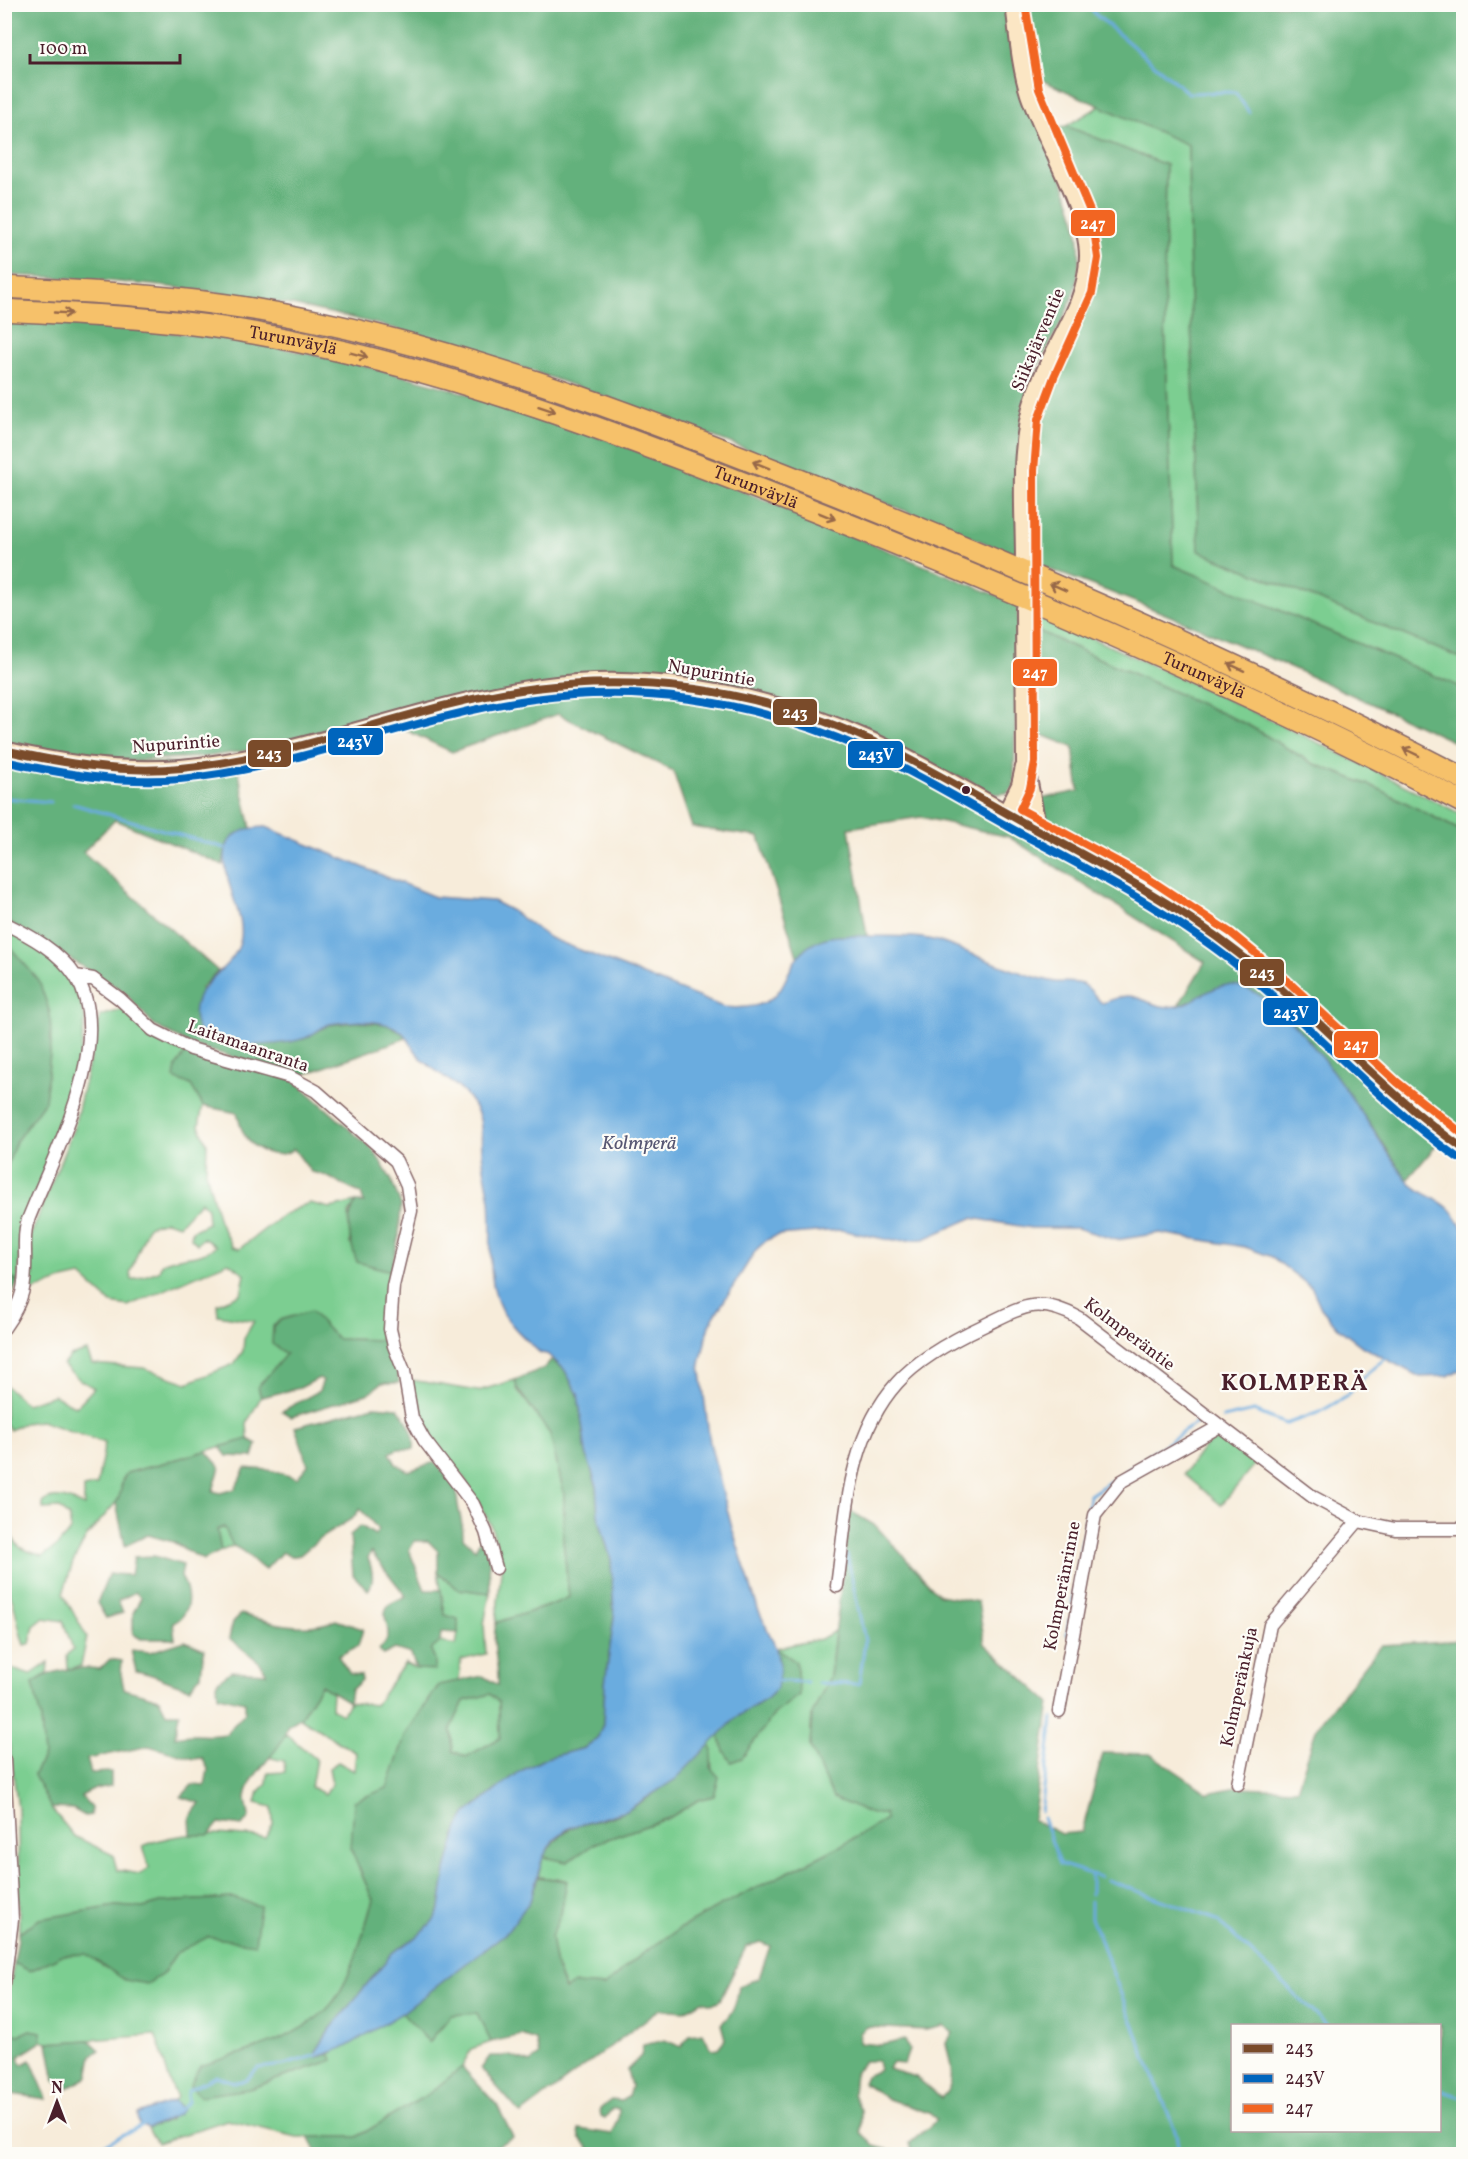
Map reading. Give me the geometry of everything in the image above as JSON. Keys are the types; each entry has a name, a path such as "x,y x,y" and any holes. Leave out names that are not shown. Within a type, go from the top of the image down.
{"highway":[{"name":"Turunväylä","path":"4,287 164,297 254,309 451,355 559,390 682,433 971,548 1191,646 1464,779"},
{"name":"Turunväylä","path":"4,310 154,320 251,332 359,355 551,410 687,460 966,571 1196,674 1464,803"}],"main road":[{"name":"Siikajärventie","path":"1014,4 1029,92 1082,220 1088,258 1082,290 1044,373 1028,418 1023,471 1024,559"},
{"path":"1024,608 1026,762 1038,830"},
{"name":"Nupurintie","path":"4,750 103,768 181,768 280,749 483,697 578,683 629,682 682,686 747,699 802,714 867,739 1141,886 1225,942 1264,974 1390,1090 1464,1149"},
{"path":"1006,813 1020,785 1026,762"}],"street":[{"path":"4,923 26,934 60,958 76,976 89,1013 85,1066 67,1131 27,1222 26,1281 22,1298 4,1328"},
{"name":"Laitamaanranta","path":"76,976 93,979 120,999 153,1030 191,1049 290,1077 316,1091 396,1161 407,1185 411,1211 393,1286 390,1329 394,1346 404,1371 412,1418 424,1440 473,1504 486,1532 496,1568"},
{"name":"Kolmperäntie","path":"837,1586 853,1469 862,1439 897,1382 921,1362 968,1333 1010,1313 1049,1304 1071,1314 1313,1497 1358,1521 1395,1528 1464,1529"},
{"name":"Kolmperänrinne","path":"1059,1711 1095,1515 1122,1482 1220,1426"},
{"name":"Kolmperänkuja","path":"1238,1784 1270,1625 1358,1521"},
{"path":"4,1760 12,1920 4,1983"}],"green space":[{"path":"5,4 1007,5 1076,221 1080,250 1073,296 1034,377 1025,402 1019,557 927,519 647,412 523,368 397,329 354,318 235,295 120,282 5,275"},
{"path":"1021,5 1463,5 1463,659 1199,551 1190,289 1188,145 1032,76"},
{"path":"1100,106 1188,144 1190,289 1199,551 1463,659 1463,688 1173,565 1164,290 1166,165 1066,126"},
{"path":"1066,126 1166,165 1164,290 1173,565 1463,688 1463,746 1195,626 1031,563 1030,439 1052,369 1084,314 1095,281 1097,241 1054,128"},
{"path":"4,319 156,331 231,340 306,353 398,374 489,400 668,462 1018,604 1014,787 1008,793 994,794 966,779 941,772 792,703 733,687 667,677 395,712 245,751 205,757 110,761 56,754 5,742"},
{"path":"1029,611 1248,709 1463,815 1463,832 1379,789 1312,763 1248,725 1029,627"},
{"path":"1029,627 1248,725 1312,763 1379,789 1463,832 1463,1140 1414,1102 1354,1047 1137,878 1054,829 1036,800 1079,791 1073,747 1035,732"},
{"path":"630,688 741,702 769,714 801,719 848,738 1129,887 1215,943 1255,975 1440,1141 1407,1180 1308,1039 1191,1001 1178,1006 1205,962 1009,837 921,817 849,828 867,936 837,936 822,940 798,959 759,837 692,827 673,771 558,714 452,752 399,727 499,702 564,691"},
{"path":"5,756 237,766 251,828 230,841 225,851 223,865 115,820 83,852 218,971 201,988 232,1046 304,1039 328,1025 357,1022 386,1024 409,1037 300,1076 191,1045 155,1026 123,991 5,920"},
{"path":"5,928 42,949 74,979 85,1019 79,1066 67,1113 21,1229 18,1282 5,1273 4,1173 16,1141 45,1101 51,1043 50,1013 10,947 5,945"},
{"path":"5,945 10,947 39,981 50,1013 51,1043 45,1101 16,1141 5,1173"},
{"path":"125,1009 186,1052 191,1085 203,1106 199,1125 207,1144 206,1172 219,1221 232,1247 239,1249 283,1215 304,1205 310,1203 330,1208 356,1202 349,1213 350,1244 391,1271 381,1301 386,1340 337,1339 327,1330 287,1354 258,1387 261,1397 247,1423 248,1439 127,1473 122,1480 120,1498 87,1536 73,1562 63,1594 87,1637 81,1666 68,1669 67,1655 73,1649 63,1621 44,1618 34,1626 30,1644 24,1645 11,1596 8,1589 5,1589 5,1523 18,1546 27,1551 43,1556 58,1545 71,1530 69,1517 59,1508 43,1509 43,1502 58,1498 84,1506 84,1488 97,1485 105,1443 41,1421 24,1423 10,1430 5,1424 5,1385 26,1404 54,1395 76,1407 94,1388 80,1380 63,1365 70,1356 87,1351 92,1364 144,1368 187,1383 234,1364 243,1351 244,1338 254,1321 218,1315 217,1304 241,1294 245,1274 228,1262 128,1306 111,1303 81,1276 59,1281 28,1293 30,1237 74,1127 100,1016","holes":["201,1201 207,1209 208,1223 192,1231 191,1238 197,1244 203,1238 216,1246 203,1253 162,1263 159,1271 132,1280 130,1273 148,1226 166,1221 179,1225"]},
{"path":"186,1052 293,1079 374,1151 391,1179 401,1205 399,1236 391,1271 357,1262 350,1240 349,1224 356,1202 364,1203 361,1193 324,1175 311,1172 294,1149 274,1154 255,1147 245,1136 237,1113 203,1106 191,1085 174,1078 176,1066"},
{"path":"5,1273 18,1282 5,1309"},
{"path":"311,1311 337,1339 386,1340 397,1367 399,1383 382,1383 367,1394 291,1417 282,1411 319,1391 323,1380 319,1378 300,1388 261,1397 258,1387 286,1354 272,1344 273,1326 280,1320"},
{"path":"551,1360 564,1369 578,1394 586,1453 596,1484 598,1515 611,1560 614,1617 605,1684 603,1724 598,1737 584,1748 546,1758 519,1772 467,1813 458,1828 446,1870 440,1908 434,1920 417,1937 393,1952 329,2031 316,2052 317,2057 329,2054 333,2060 249,2089 200,2096 190,2086 200,2066 283,2038 313,2021 335,2000 355,1958 373,1900 351,1849 354,1801 387,1788 406,1734 439,1685 483,1676 498,1685 494,1640 496,1623 569,1597 563,1539 564,1494 550,1434 517,1388 515,1380 544,1368","holes":["490,1694 499,1702 500,1738 466,1757 453,1751 451,1729 464,1701"]},
{"path":"411,1380 478,1391 515,1380 517,1389 550,1434 564,1494 563,1539 569,1597 496,1623 502,1560 490,1523 464,1478 429,1438 416,1414"},
{"path":"374,1406 398,1408 405,1417 414,1438 414,1449 398,1449 390,1453 396,1464 408,1471 435,1462 457,1487 463,1538 475,1549 483,1535 489,1559 490,1593 458,1589 438,1572 438,1551 428,1541 415,1541 409,1550 425,1590 441,1590 445,1615 458,1619 458,1633 441,1632 440,1642 431,1650 435,1670 416,1669 411,1654 395,1649 383,1655 379,1649 388,1636 386,1610 391,1604 406,1596 371,1552 368,1558 373,1579 368,1590 353,1575 350,1535 361,1526 375,1535 379,1530 360,1509 353,1518 319,1539 300,1555 291,1557 282,1552 265,1570 233,1546 224,1527 217,1530 221,1551 203,1560 173,1542 148,1535 125,1546 116,1503 127,1473 206,1451 220,1467 213,1491 220,1493 235,1489 245,1468 268,1470 297,1478 308,1465 295,1427"},
{"path":"1217,1438 1224,1444 1230,1438 1258,1461 1221,1505 1184,1474 1203,1448"},
{"path":"248,1439 257,1444 253,1457 227,1456 220,1447"},
{"path":"850,1511 876,1526 939,1595 978,1602 985,1644 1050,1703 1033,1820 1061,1834 1082,1832 1103,1753 1150,1754 1208,1793 1237,1787 1297,1789 1317,1727 1381,1645 1463,1640 1463,2154 913,2154 910,2143 937,2120 929,2113 888,2099 863,2083 866,2076 879,2070 877,2061 864,2061 855,2073 853,2094 861,2110 861,2132 874,2146 894,2151 897,2154 590,2154 590,2149 580,2138 579,2129 612,2134 618,2121 619,2109 612,2109 605,2118 601,2116 600,2109 611,2100 621,2101 628,2097 631,2086 627,2070 641,2056 643,2045 665,2040 681,2047 689,2035 703,2033 711,2049 718,2048 725,2039 721,2024 734,2007 739,1986 759,1978 770,1946 760,1942 746,1947 720,2000 712,2004 702,2001 685,2011 660,2009 521,2114 481,2069 490,2056 511,2056 531,2063 539,2055 536,2040 522,2035 491,2042 477,2013 451,2015 429,2042 402,2013 507,1932 530,1901 538,1877 567,1881 561,1914 551,1937 556,1967 565,1990 574,1984 605,1986 670,1935 705,1914 851,1840 886,1819 885,1813 871,1814 833,1798 810,1747 812,1715 830,1676","holes":["944,2026 953,2033 946,2043 951,2065 950,2086 941,2098 916,2077 888,2069 891,2063 904,2064 909,2050 905,2040 880,2045 859,2043 860,2033 867,2027 926,2030"]},
{"path":"225,1527 233,1546 221,1551 217,1530"},
{"path":"154,1556 183,1565 181,1577 188,1602 184,1614 173,1623 175,1639 141,1639 133,1634 133,1613 141,1598 135,1592 118,1601 123,1613 106,1618 97,1603 109,1574 131,1575 134,1557"},
{"path":"438,1572 458,1589 490,1593 484,1624 486,1654 461,1660 459,1681 439,1685 430,1697 406,1734 387,1789 351,1850 373,1900 349,1973 335,2000 313,2021 266,2045 201,2066 249,2089 332,2060 329,2054 402,2013 429,2042 451,2015 477,2013 491,2042 471,2049 462,2067 427,2095 357,2137 297,2137 227,2120 157,2143 148,2128 169,2120 181,2107 174,2101 177,2097 155,2035 48,2043 41,2041 42,2032 30,2030 19,2035 5,2032 5,2010 14,1963 30,1971 62,1955 87,1954 106,1968 163,1974 176,1953 260,1907 233,1898 164,1902 143,1908 116,1906 40,1919 19,1932 18,1809 5,1714 4,1666 30,1675 48,1663 47,1674 33,1683 41,1719 44,1755 34,1775 51,1808 74,1836 113,1855 117,1870 140,1874 149,1868 143,1846 157,1841 203,1834 265,1838 273,1824 272,1807 256,1803 259,1791 267,1783 268,1773 285,1772 284,1761 268,1757 286,1734 316,1759 311,1787 325,1794 332,1784 329,1768 338,1762 354,1771 356,1753 300,1718 321,1685 332,1692 331,1708 343,1714 349,1702 375,1705 405,1663 416,1669 435,1661 431,1650 440,1642 456,1645 458,1633 445,1615"},
{"path":"241,1614 301,1626 325,1624 336,1620 363,1629 358,1646 338,1656 350,1674 361,1675 362,1680 351,1690 349,1702 321,1685 300,1718 287,1726 280,1744 253,1779 246,1798 249,1817 242,1826 219,1823 209,1835 191,1835 190,1817 200,1803 181,1797 192,1785 205,1786 208,1769 202,1758 194,1759 149,1746 87,1759 91,1773 111,1772 111,1786 95,1789 81,1796 91,1807 91,1815 85,1816 73,1809 51,1808 34,1775 44,1755 41,1719 33,1683 57,1672 74,1668 100,1669 110,1659 122,1661 121,1674 124,1689 159,1699 166,1713 179,1713 175,1737 226,1734 245,1712 245,1702 218,1696 217,1682 231,1671 267,1673 259,1662 229,1638 233,1622"},
{"path":"835,1631 830,1676 812,1715 810,1747 833,1798 885,1813 887,1819 815,1859 705,1914 636,1959 605,1986 574,1984 566,1990 556,1967 551,1937 561,1914 566,1880 538,1877 543,1857 567,1862 596,1843 669,1818 698,1800 714,1796 710,1744 719,1735 724,1751 760,1733 775,1713 799,1695 796,1662 776,1648 821,1639"},
{"path":"185,1641 204,1649 201,1675 190,1688 136,1671 131,1650 150,1652"},
{"path":"776,1648 796,1662 799,1695 775,1713 742,1758 731,1762 724,1751 719,1735 738,1716 768,1698 780,1669"},
{"path":"490,1694 499,1702 500,1738 466,1757 453,1751 451,1729 464,1701"},
{"path":"710,1744 713,1751 710,1767 719,1777 714,1796 698,1800 669,1818 596,1843 567,1862 543,1857 562,1834 572,1828 615,1816 651,1796 682,1772"},
{"path":"233,1898 260,1906 255,1944 208,1937 176,1953 163,1974 147,1984 125,1980 86,1954 62,1955 30,1971 14,1963 19,1932 40,1919 116,1906 143,1908 164,1902"},
{"path":"30,2030 42,2032 41,2042 18,2057 22,2065 31,2060 47,2099 5,2093 5,2032 19,2035"},
{"path":"89,2040 100,2050 92,2055 88,2077 68,2088 55,2081 48,2043"},
{"path":"462,2067 497,2105 513,2137 482,2154 317,2154 308,2137 357,2137 427,2095"}],"water":[{"name":"Kolmperä","path":"266,827 435,897 493,901 512,911 550,938 723,1007 748,1007 764,1003 783,985 794,962 803,951 822,939 846,936 904,936 934,940 1026,974 1055,982 1082,984 1102,1003 1129,996 1169,1007 1190,1002 1220,986 1227,985 1251,990 1276,1007 1301,1032 1350,1095 1405,1177 1421,1191 1444,1204 1458,1220 1464,1232 1463,1368 1448,1376 1420,1377 1363,1347 1338,1328 1321,1308 1312,1288 1272,1257 1245,1247 1160,1233 1116,1240 1077,1228 1031,1228 972,1218 924,1239 894,1241 841,1230 778,1235 767,1240 756,1250 709,1325 700,1364 710,1443 732,1528 758,1609 776,1648 780,1669 777,1687 768,1698 738,1716 676,1779 626,1811 569,1828 554,1839 543,1857 530,1901 507,1932 402,2013 346,2047 317,2057 316,2052 329,2031 393,1952 417,1937 434,1920 440,1908 446,1870 458,1827 467,1813 519,1772 546,1758 585,1748 598,1737 603,1724 605,1684 614,1617 611,1560 598,1515 596,1484 586,1453 578,1394 564,1369 547,1354 540,1353 514,1327 501,1309 496,1297 491,1270 490,1201 483,1158 481,1123 468,1097 423,1060 404,1034 385,1024 365,1021 336,1023 326,1025 306,1038 291,1042 242,1045 211,1039 200,1032 195,1021 195,1007 199,996 205,986 231,959 238,949 241,937 240,920 228,880 226,846 239,833"},
{"path":"174,2101 182,2110 177,2115 148,2128 139,2124 138,2114"}],"waterway":[{"path":"1088,4 1095,14 1188,93 1235,92 1249,112"},
{"path":"4,798 51,802"},
{"path":"73,804 225,848"},
{"path":"1223,1418 1254,1411 1286,1424 1320,1412 1347,1396 1363,1377 1386,1358"},
{"path":"1125,1472 1196,1423 1209,1425"},
{"path":"1072,1603 1090,1495 1111,1481"},
{"path":"818,1683 859,1684 865,1641 847,1555"},
{"path":"1067,1634 1069,1620"},
{"path":"778,1681 807,1682"},
{"path":"1041,1812 1053,1718"},
{"path":"1043,1818 1060,1864 1091,1874 1091,1894"},
{"path":"1091,1874 1100,1877"},
{"path":"1107,1880 1217,1920 1326,2024"},
{"path":"1091,1901 1091,1918 1176,2133 1179,2154"},
{"path":"178,2111 188,2102 187,2091 216,2076 234,2082 245,2081 258,2068 284,2065 317,2055"},
{"path":"1441,2090 1464,2098"},
{"path":"85,2154 144,2124"}],"transit line":[{"name":"247","path":"1025,4 1039,89 1092,216 1098,258 1092,293 1054,377 1038,420 1034,471 1035,762 1030,788 1020,809 1146,877 1231,933 1271,966 1397,1082 1464,1135"},
{"name":"243","path":"4,750 92,766 137,770 181,768 270,753 490,695 581,684 672,686 761,702 847,730 889,749 1161,899 1238,953 1295,1001 1377,1078 1464,1149"},
{"name":"243V","path":"4,761 92,777 136,780 180,779 269,764 489,707 576,695 618,694 702,701 784,720 824,733 904,768 1102,878 1183,926 1262,986 1399,1112 1458,1158"}],"district":[{"name":"KOLMPERÄ","path":"1295,1384"}]}
